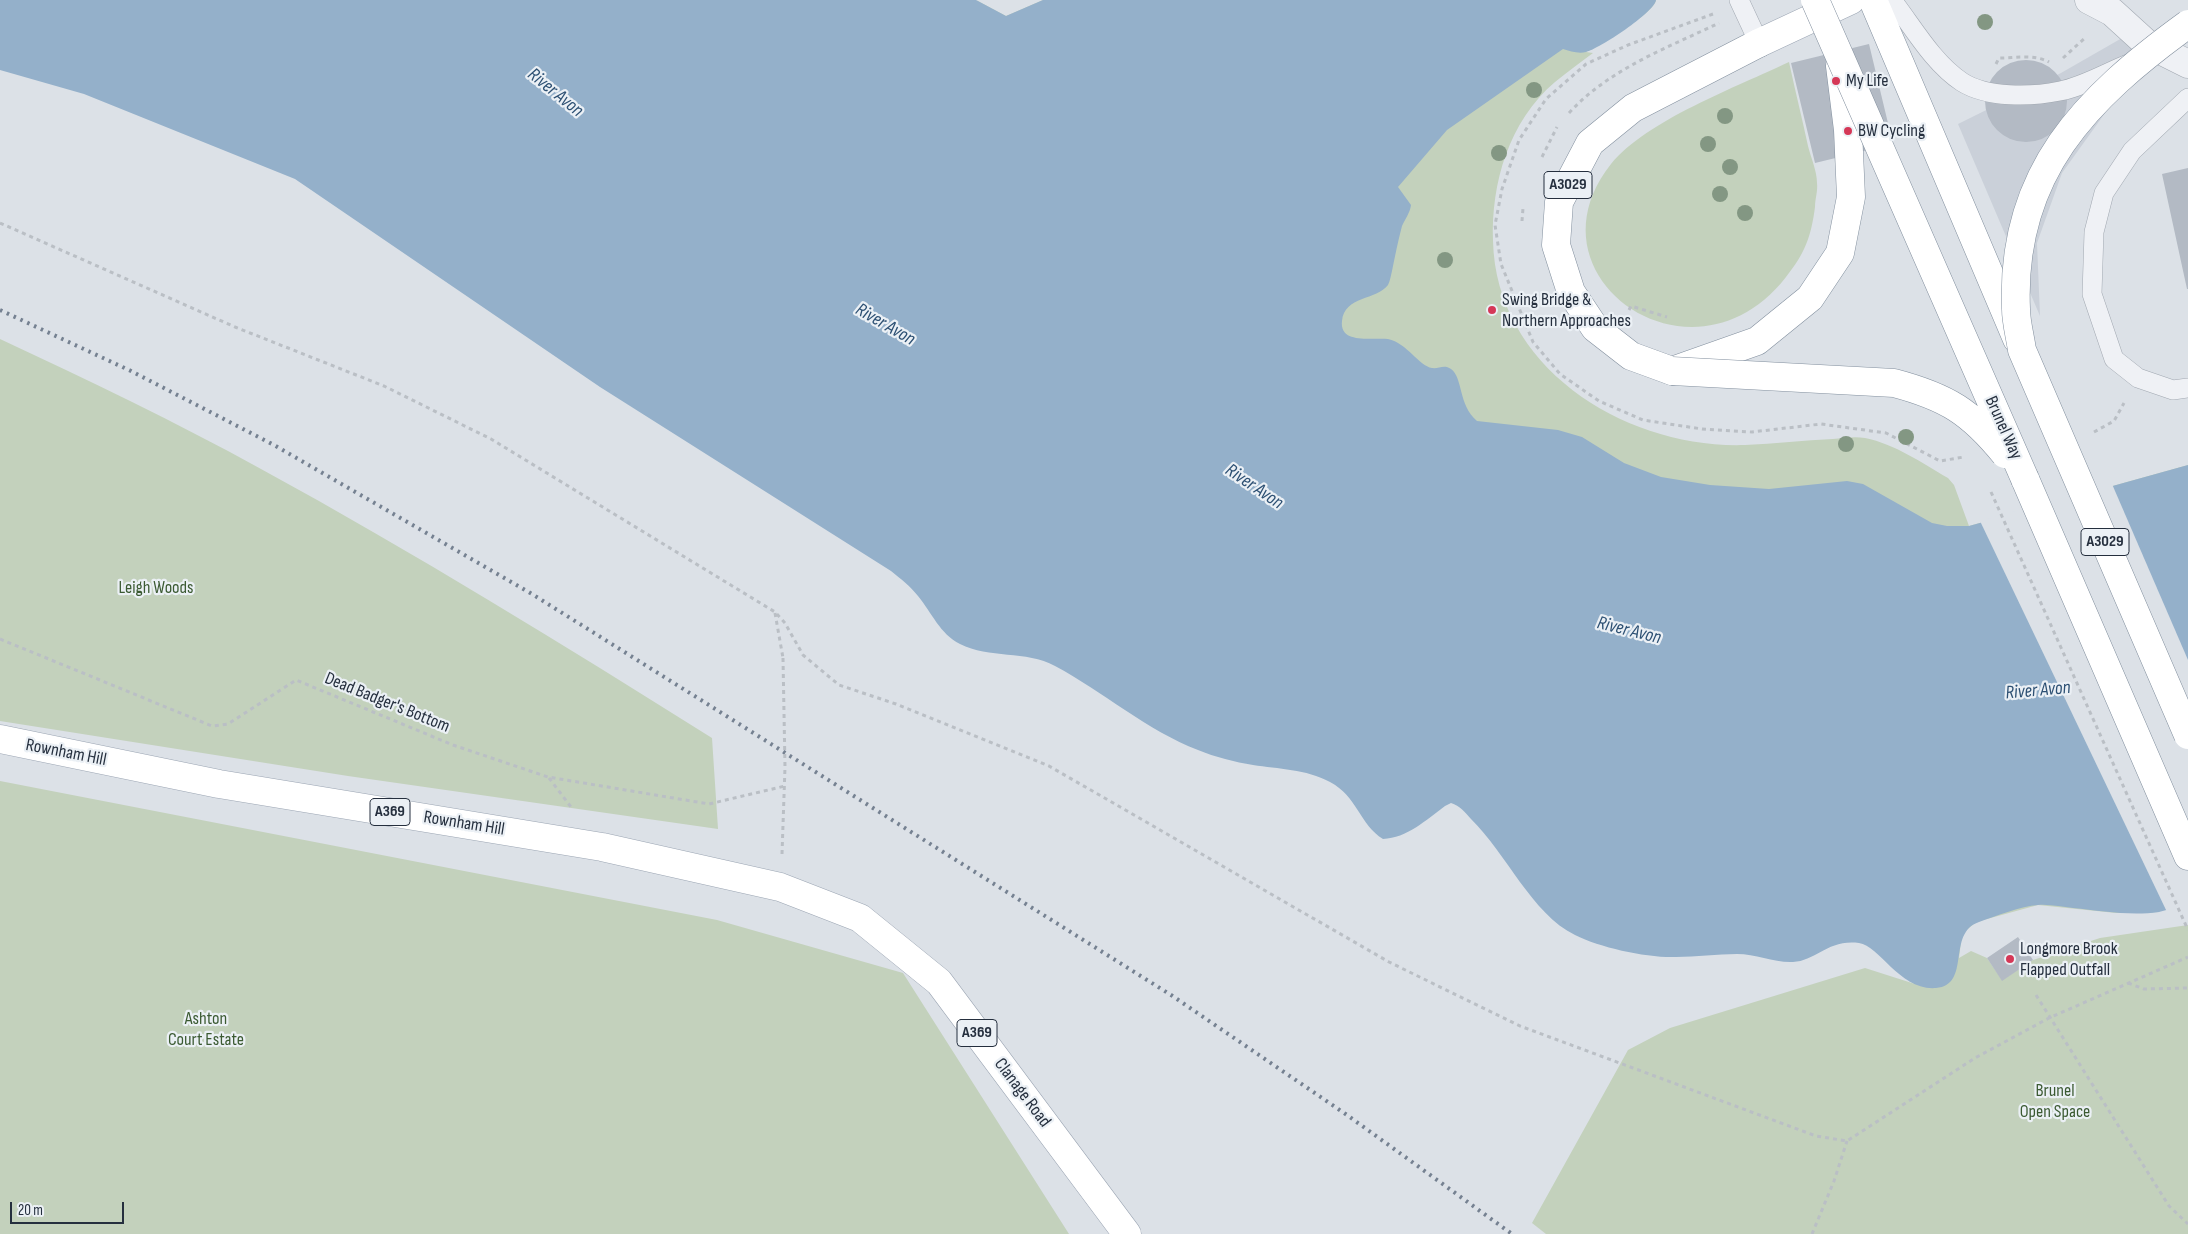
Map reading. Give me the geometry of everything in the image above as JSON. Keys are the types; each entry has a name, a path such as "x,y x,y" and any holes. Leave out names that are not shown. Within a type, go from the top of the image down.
{"main road":[{"name":"Brunel Way","path":"1815,0 2188,856"},
{"name":"A3029","path":"1852,0 1759,43 1626,114 1590,142 1559,202 1556,245 1572,292 1595,328 1631,356 1672,371 1894,383 1928,392 1959,408 1985,430 2025,479"},
{"name":"A3029","path":"1873,0 2188,735"},
{"name":"A3029","path":"2022,350 2016,310 2016,270 2022,233 2036,189 2051,158 2082,115 2139,60 2188,24"},
{"name":"A3029","path":"1672,371 1757,341 1810,298 1840,252 1851,197 1848,130 1839,57"},
{"name":"Rownham Hill","path":"0,739 219,784 602,847 780,887"},
{"name":"Clanage Road","path":"780,887 860,918 940,982 1127,1234"}],"street":[{"path":"2103,4 2146,43 2188,64"}],"lane":[{"path":"1739,0 1759,43"},
{"path":"1892,0 1941,64 1962,82 1989,92 2026,94 2061,91 2139,60"},
{"path":"2188,98 2132,151 2104,192 2094,232 2092,294 2114,359 2138,378 2172,390 2188,388"}],"path":[{"path":"2062,59 2103,4"},
{"path":"1717,13 1670,28 1586,64 1546,99 1519,140 1502,190 1495,226 1501,264 1517,309 1533,342 1560,374 1599,401 1643,420 1702,429 1752,432 1821,424 1886,433 1940,461 1969,457"},
{"path":"1564,119 1580,102 1625,68 1719,22 1726,16"},
{"path":"1995,66 1999,58 2026,57 2041,58 2055,66"},
{"path":"1540,162 1546,145 1559,124"},
{"path":"1522,222 1521,213 1524,204"},
{"path":"0,222 235,327 384,386 482,434 775,612 785,623 803,655 840,685 896,704 1049,766 1388,962 1520,1026 1816,1136 1847,1141"},
{"path":"2091,433 2114,421 2138,378"},
{"path":"1988,485 2188,930"},
{"path":"775,612 783,658 786,786 780,887"},
{"name":"Dead Badger's Bottom","path":"0,639 212,726 228,724 296,680 453,745 548,777 709,804 786,786"},
{"path":"1812,1234 1834,1181 1847,1141 1975,1058 2049,1018 2188,957"},
{"path":"2128,982 2144,988 2188,988"},
{"path":"2036,996 2169,1206 2188,1224"}],"shaded area":[{"path":"2122,38 2146,65 2113,102 2062,173 2037,243 2040,316 1958,124 2061,73"}],"green space":[{"path":"976,0 1006,16 1043,0 1656,0 1653,6 1637,21 1586,52 1593,53 1555,82 1539,98 1526,115 1506,154 1495,197 1493,219 1493,241 1500,287 1517,327 1543,363 1576,392 1614,416 1656,433 1700,443 1745,445 1853,437 1865,438 1887,445 1948,478 1954,485 1969,526 2188,465 2188,648 1610,583"},
{"path":"1789,62 1816,174 1817,186 1811,227 1806,244 1798,260 1786,277 1748,311 1707,326 1666,324 1630,308 1602,281 1587,246 1589,206 1611,164 1627,148 1669,119"},
{"name":"Leigh Woods","path":"0,339 164,418 319,501 489,600 712,738 718,829 348,776 0,721"},
{"name":"Ashton Court Estate","path":"0,781 717,920 903,973 1069,1234 0,1234"},
{"name":"Brunel Open Space","path":"1922,892 2160,912 2116,913 2038,905 1976,922 1962,934 1959,958 1971,951 1987,958 2002,980 2033,960 2100,938 2188,925 2188,1234 1546,1234 1532,1223 1628,1050 1670,1028 1865,968 1915,984 1909,981 1908,965"}],"water":[{"name":"River Avon","path":"0,0 976,0 1006,16 1043,0 1656,0 1653,6 1637,21 1614,37 1586,52 1563,49 1447,130 1398,187 1411,205 1402,226 1388,285 1383,290 1348,307 1342,321 1343,329 1346,334 1352,337 1395,341 1427,366 1451,369 1455,373 1467,407 1477,421 1558,430 1582,437 1624,463 1661,477 1710,485 1769,489 1847,481 1863,484 1932,523 1947,526 1969,526 2188,465 2188,901 2166,910 2148,913 2116,913 2042,905 2024,907 2001,914 1969,928 1963,937 1957,969 1953,978 1947,985 1936,988 1923,987 1912,983 1901,976 1875,952 1859,943 1839,944 1801,961 1786,962 1737,954 1684,957 1652,956 1611,948 1586,940 1560,925 1546,913 1532,898 1484,833 1454,804 1451,803 1445,806 1408,832 1383,839 1369,826 1353,802 1330,782 1311,774 1253,765 1205,753 1179,742 1143,722 1073,676 1044,661 983,652 971,649 953,640 937,623 915,592 891,571 600,387 295,179 84,94 0,70"}],"pier":[{"path":"2112,484 2188,660 2188,904 2167,912 1980,521"}],"building":[{"path":"1869,44 1893,144 1815,163 1791,63"},
{"path":"2018,60 2034,60 2049,67 2060,78 2067,93 2064,117 2055,130 2034,142 2018,142 2003,135 1992,124 1985,109 1985,93 1992,78 2003,67"},
{"path":"2188,168 2188,289 2187,289 2162,174"},
{"name":"Longmore Brook Flapped Outfall","path":"2018,937 2033,960 2002,981 1987,958"}],"railway":[{"path":"0,310 131,371 274,445 532,594 1171,995 1347,1115 1512,1234"}],"place":[{"name":"My Life","path":"1836,81"},
{"name":"BW Cycling","path":"1848,131"},
{"name":"Swing Bridge & Northern Approaches","path":"1492,310"},
{"name":"Longmore Brook Flapped Outfall","path":"2010,959"}]}
